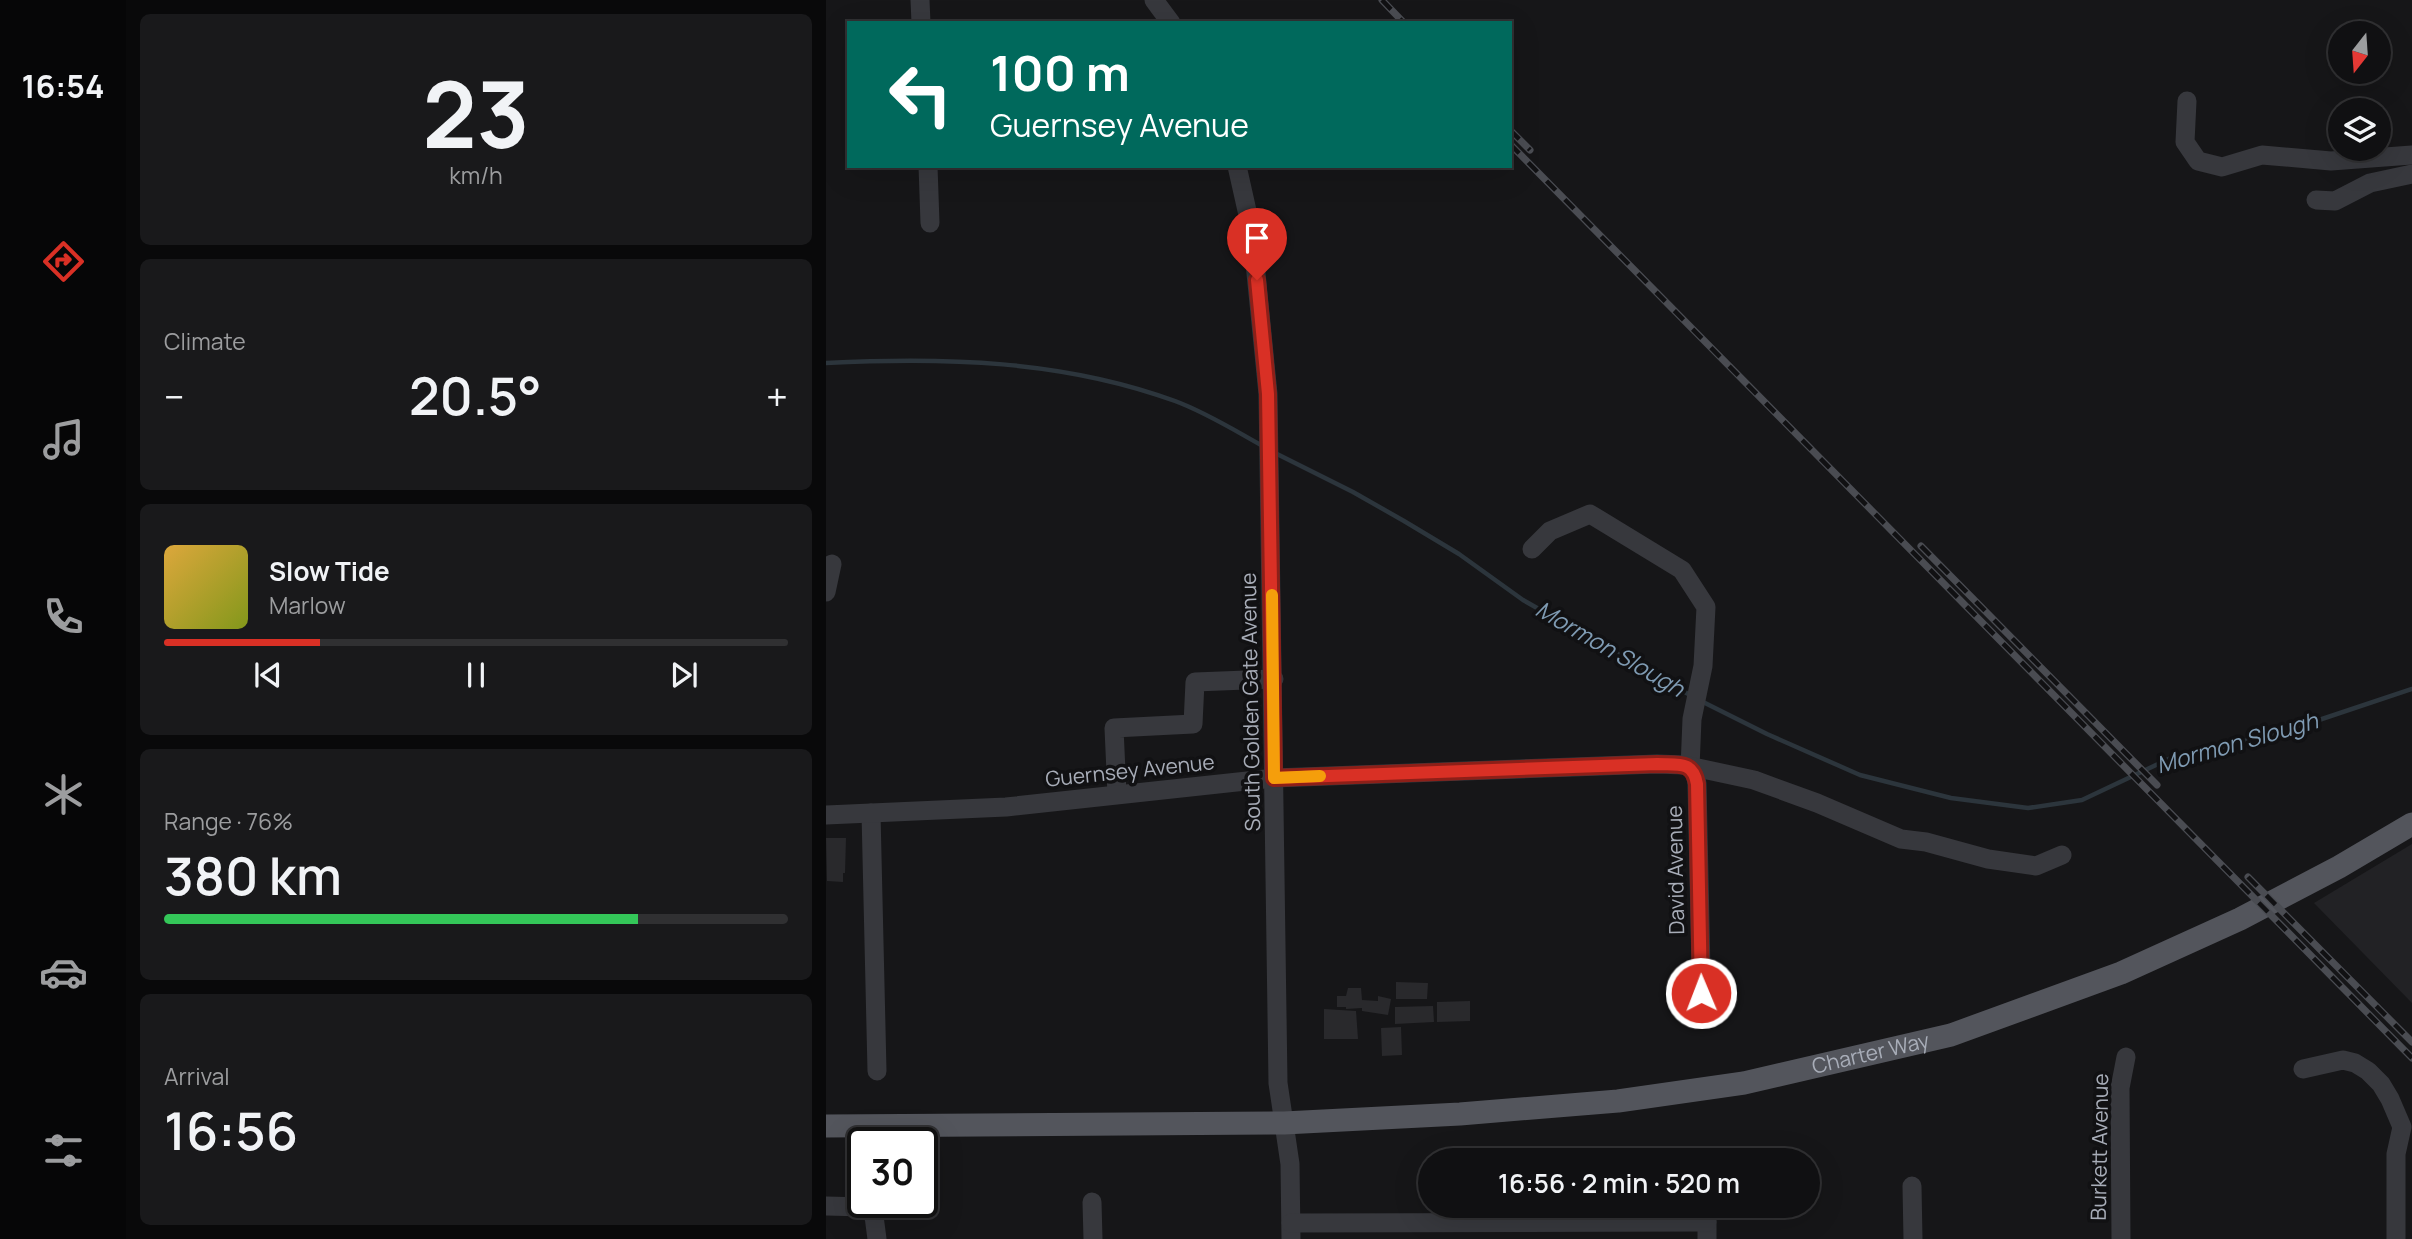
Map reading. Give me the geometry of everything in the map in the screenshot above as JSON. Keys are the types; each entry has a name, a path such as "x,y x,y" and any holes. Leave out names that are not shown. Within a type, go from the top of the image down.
{"main road":[{"name":"Charter Way","path":"826,1126 1284,1123 1460,1114 1618,1101 1744,1083 1951,1035 2121,972 2240,919 2339,867 2412,824"}],"street":[{"path":"920,0 921,21"},
{"path":"1154,0 1170,21"},
{"path":"2187,101 2185,142 2198,161 2222,167 2262,155 2331,161 2412,155"},
{"path":"928,168 930,223"},
{"name":"South Golden Gate Avenue","path":"1237,168 1252,233 1268,394 1278,1083 1290,1164 1291,1231"},
{"path":"2316,201 2335,201 2370,183 2412,174"},
{"name":"David Avenue","path":"1532,549 1550,531 1590,514 1682,570 1706,607 1703,666 1692,719 1690,768 1695,772 1697,784 1702,1017"},
{"path":"826,592 832,564"},
{"path":"1117,794 1114,728 1193,724 1195,681 1274,679"},
{"name":"Guernsey Avenue","path":"826,815 1006,807 1274,778 1657,764 1726,772 1754,780 1817,803 1901,839 1926,842 1988,859 2036,866 2062,855"},
{"path":"871,813 877,1071"},
{"name":"Burkett Avenue","path":"2121,1239 2120,1088 2126,1057"},
{"path":"2303,1069 2343,1060 2355,1063 2381,1084 2390,1099 2402,1127 2396,1154 2396,1239"},
{"path":"1912,1186 1913,1239"},
{"path":"1093,1202 1093,1239"},
{"path":"826,1206 865,1207 874,1216 877,1239"},
{"path":"1291,1231 1707,1222"}],"shaded area":[{"path":"2412,844 2412,1003 2314,903"}],"building":[{"path":"826,838 846,838 843,882 827,881"},
{"path":"1396,982 1428,983 1427,999 1396,999"},
{"path":"1348,988 1361,988 1362,1000 1378,1001 1378,996 1391,999 1388,1015 1362,1011 1362,1008 1337,1007 1337,996 1346,996"},
{"path":"1470,1001 1470,1021 1437,1022 1437,1002"},
{"path":"1433,1006 1434,1022 1395,1024 1395,1007"},
{"path":"1324,1009 1356,1011 1358,1039 1324,1039"},
{"path":"1401,1027 1402,1055 1382,1056 1381,1028"}],"waterway":[{"name":"Mormon Slough","path":"826,363 915,361 1003,364 1090,377 1133,387 1186,405 1261,445"},
{"name":"Mormon Slough","path":"1275,453 1404,521 1459,554 1523,600 1690,695"},
{"name":"Mormon Slough","path":"1701,701 1860,775 1951,798 2028,808 2082,800 2175,756 2298,727 2412,689"}],"railway":[{"path":"1382,0 1402,21"},
{"path":"1512,132 1530,150"},
{"path":"1512,146 2412,1058"},
{"path":"1921,546 2157,785"},
{"path":"2248,877 2412,1042"}],"slow traffic":[{"path":"1272,595 1274,778 1320,776"}],"route":[{"path":"1257,280 1268,394 1274,778 1657,764 1684,765 1690,768 1695,772 1697,784 1701,993"}]}
